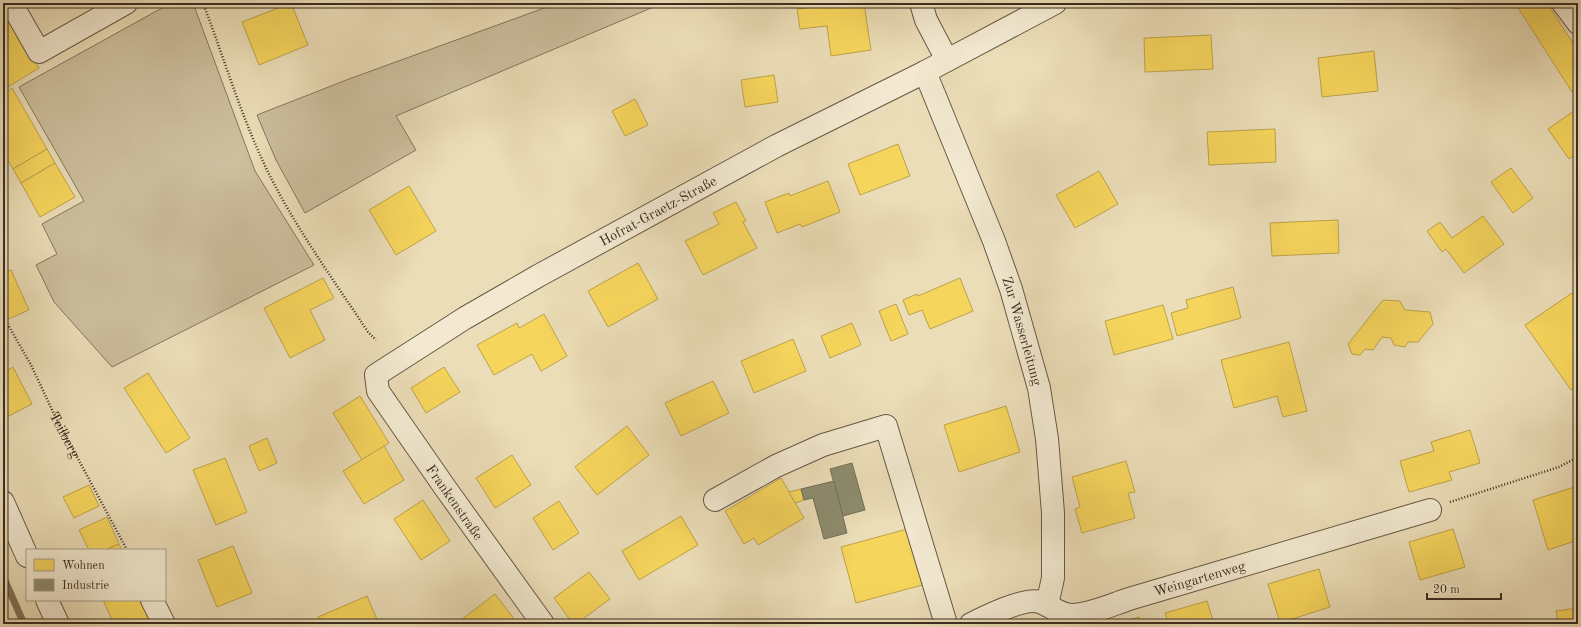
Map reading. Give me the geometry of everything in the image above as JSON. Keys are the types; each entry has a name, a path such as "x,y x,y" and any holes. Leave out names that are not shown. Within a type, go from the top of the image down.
{"street":[{"path":"11,3 39,52 126,3"},
{"path":"922,3 926,20 947,60"},
{"name":"Hofrat-Graetz-Straße","path":"376,375 465,318 538,276 776,146 925,72 1055,3"},
{"path":"1563,3 1578,23"},
{"name":"Zur Wasserleitung","path":"925,72 994,241 1011,289 1039,388 1047,439 1052,513 1053,578 1047,605"},
{"name":"Frankenstraße","path":"376,375 378,391 446,490 543,624"},
{"path":"715,500 776,466 823,445 886,426 946,624"},
{"path":"3,502 26,554"},
{"name":"Weingartenweg","path":"971,624 990,614 1023,603 1038,601 1057,612 1072,615 1087,613 1129,599 1430,510"},
{"path":"47,601 58,624"},
{"path":"152,601 164,624"}],"path":[{"path":"203,3 251,134 284,203 300,230 364,325 376,340"},
{"name":"Teilberg","path":"3,326 7,323 31,365 54,414 125,549"},
{"path":"1430,510 1460,498 1559,467 1578,457"}],"shaded area":[{"path":"171,3 193,3 255,171 314,265 112,367 54,302 36,265 57,254 42,224 84,201 19,87"},
{"path":"558,3 663,3 396,116 416,150 305,213 276,160 257,115 349,79"}],"building: Wohnen":[{"path":"291,3 308,45 259,65 242,22"},
{"path":"747,3 779,3 747,7"},
{"path":"843,3 864,3 871,50 831,56 827,26 800,29 797,9"},
{"path":"1453,3 1500,3 1500,4 1453,9"},
{"path":"1515,3 1547,3 1578,51 1578,88 1572,92"},
{"path":"3,9 39,68 3,90"},
{"path":"1211,35 1213,69 1145,72 1144,38"},
{"path":"1374,51 1378,91 1322,97 1318,58"},
{"path":"774,75 778,102 745,107 741,80"},
{"path":"12,88 47,149 13,169 3,152 3,94"},
{"path":"635,99 648,125 625,136 612,111"},
{"path":"1578,108 1578,152 1569,159 1548,129"},
{"path":"1275,129 1276,162 1209,165 1207,132"},
{"path":"898,144 910,176 860,195 848,164"},
{"path":"47,149 55,163 21,183 13,169"},
{"path":"55,163 75,197 40,217 21,183"},
{"path":"1511,168 1533,198 1513,213 1491,182"},
{"path":"1099,171 1118,204 1075,228 1056,195"},
{"path":"828,181 840,212 802,227 800,224 777,233 765,202 789,193 790,196"},
{"path":"409,186 436,231 396,255 369,210"},
{"path":"736,202 746,221 743,222 757,248 703,275 685,241 719,224 713,213"},
{"path":"1483,216 1504,244 1464,273 1446,249 1442,252 1427,231 1440,222 1452,238"},
{"path":"1338,220 1339,253 1272,256 1270,223"},
{"path":"638,263 658,299 608,327 588,291"},
{"path":"11,270 29,310 6,320 3,314 3,273"},
{"path":"323,278 334,298 310,310 325,340 290,358 264,308"},
{"path":"960,278 973,311 930,329 922,310 909,315 903,300 917,294 918,296"},
{"path":"1233,287 1241,318 1177,336 1171,313 1188,308 1186,300"},
{"path":"1572,293 1574,296 1578,293 1578,385 1571,390 1525,325"},
{"path":"1383,300 1400,301 1405,310 1430,312 1433,324 1418,342 1408,342 1405,347 1394,345 1391,338 1382,337 1373,350 1365,349 1360,355 1352,354 1348,344"},
{"path":"896,304 908,334 891,341 879,311"},
{"path":"1163,305 1173,339 1114,355 1105,321"},
{"path":"544,314 567,356 541,371 532,354 494,375 477,345 517,323 519,328"},
{"path":"852,323 861,345 830,358 821,336"},
{"path":"793,339 806,371 754,393 741,361"},
{"path":"1289,342 1307,411 1283,417 1277,396 1234,408 1221,360"},
{"path":"13,367 32,404 3,419 3,373"},
{"path":"444,367 460,392 426,413 411,388"},
{"path":"148,373 190,438 166,453 124,388"},
{"path":"713,381 729,413 681,436 665,403"},
{"path":"360,396 389,443 362,460 333,413"},
{"path":"1006,406 1020,452 959,472 944,425"},
{"path":"627,426 649,455 597,495 575,467"},
{"path":"1470,430 1480,463 1449,472 1452,480 1409,492 1400,461 1434,451 1431,442"},
{"path":"267,438 277,463 259,471 249,446"},
{"path":"384,446 404,480 364,504 343,471"},
{"path":"512,455 531,485 495,508 476,478"},
{"path":"225,458 247,512 216,525 193,470"},
{"path":"1126,461 1135,492 1128,493 1135,518 1082,533 1075,509 1080,507 1072,477"},
{"path":"781,478 804,518 758,545 754,538 744,544 725,511"},
{"path":"89,485 99,506 74,518 63,497"},
{"path":"1578,486 1578,540 1548,550 1533,500"},
{"path":"801,489 804,500 795,503 789,492"},
{"path":"423,500 450,541 421,560 394,519"},
{"path":"559,501 579,533 553,550 533,518"},
{"path":"681,516 698,545 639,580 622,551"},
{"path":"107,517 119,544 107,549 88,549 79,530"},
{"path":"911,528 926,584 856,603 841,547"},
{"path":"1453,529 1465,567 1420,580 1409,542"},
{"path":"119,544 122,549 107,549"},
{"path":"233,546 252,593 217,607 198,560"},
{"path":"1319,569 1330,607 1280,623 1268,584"},
{"path":"589,572 610,599 576,624 573,624 554,598"},
{"path":"495,594 518,624 464,624 461,620"},
{"path":"367,596 379,624 321,624 318,617"},
{"path":"103,601 144,601 155,624 114,624"},
{"path":"1207,601 1214,624 1168,624 1165,613"},
{"path":"1578,608 1578,624 1558,624 1556,611"},
{"path":"1139,617 1141,624 1116,624"}],"building: Industrie":[{"path":"852,463 865,510 843,516 830,469"},
{"path":"834,481 847,533 824,539 813,498 804,500 801,489"}],"waterway":[{"path":"3,576 24,624"}]}
